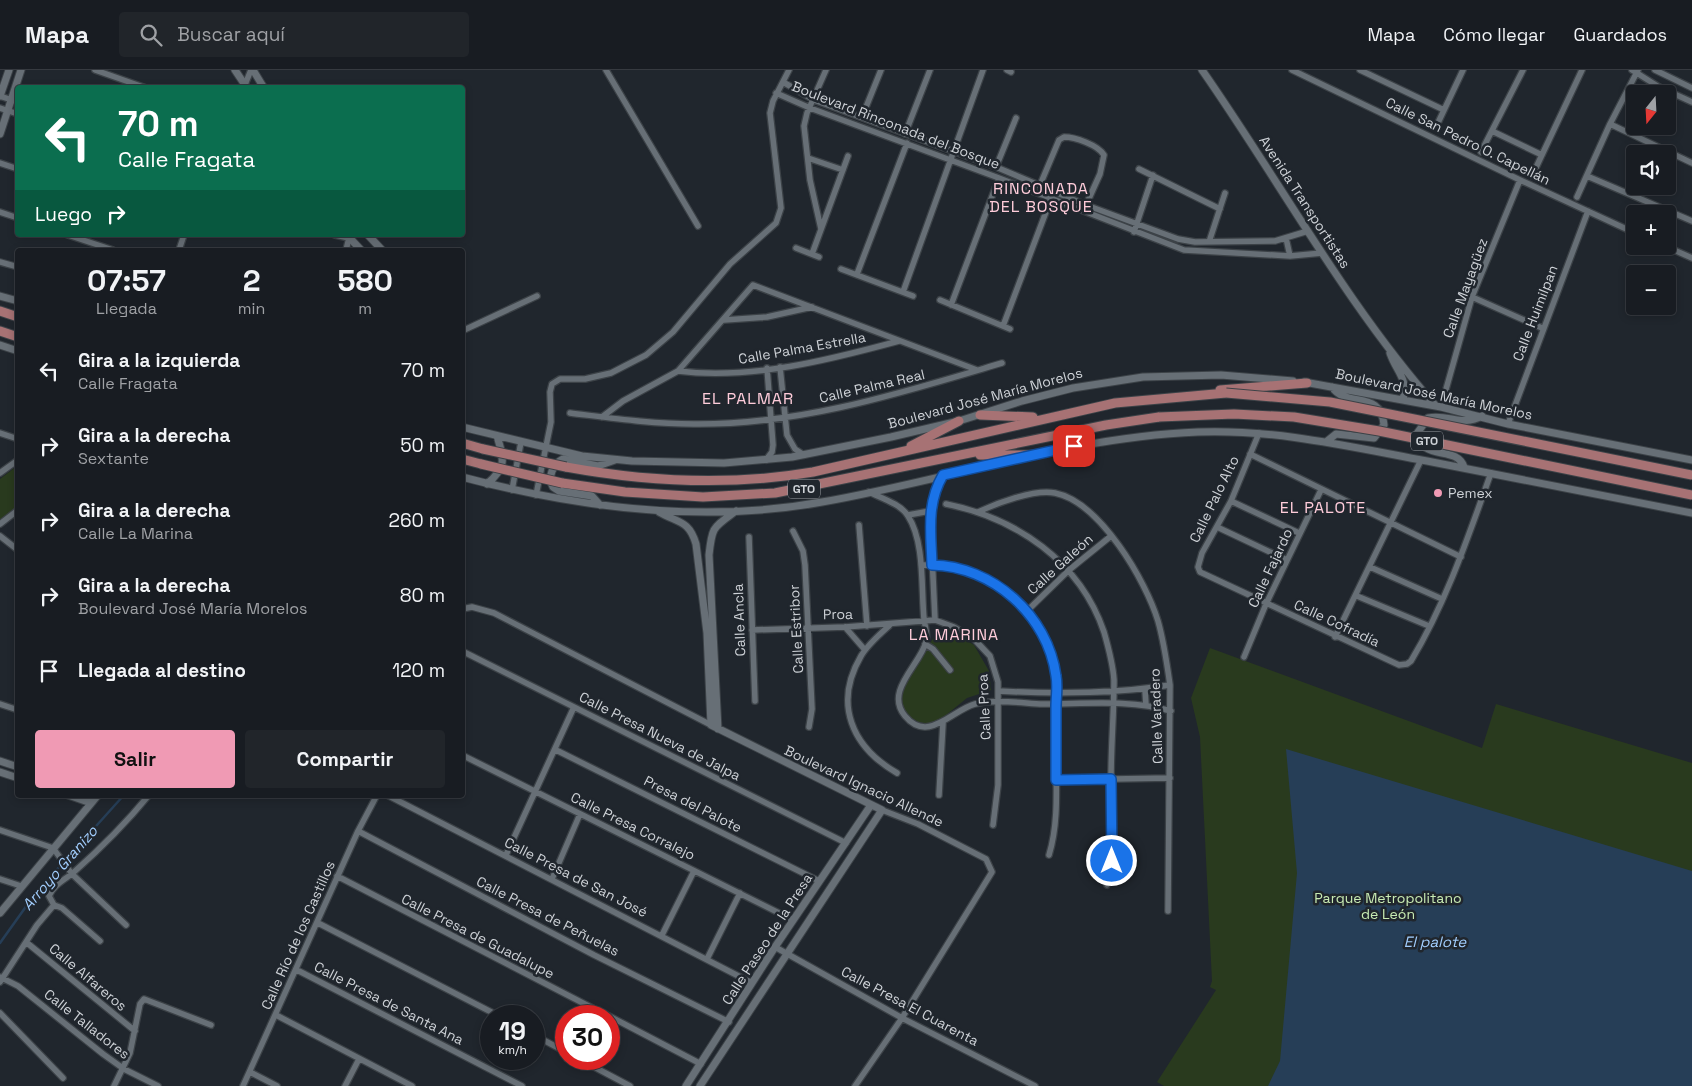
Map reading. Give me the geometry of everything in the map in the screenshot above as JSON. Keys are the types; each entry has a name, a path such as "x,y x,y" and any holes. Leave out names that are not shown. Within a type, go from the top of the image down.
{"main road":[{"path":"0,312 15,316"},
{"path":"0,331 15,336"},
{"path":"1184,396 1234,389 1307,383"},
{"name":"Boulevard José María Morelos","path":"465,444 524,459 602,474 686,480 748,480 792,476 1115,403 1226,393 1287,397 1346,405 1692,475"},
{"name":"GTO","path":"465,460 562,483 598,489 703,497 775,493 1158,417 1234,414 1294,417 1379,431 1692,495"},
{"path":"980,415 1043,418"},
{"path":"898,453 958,422"},
{"path":"960,456 1032,455"}],"street":[{"path":"0,134 8,110 14,101 0,96 9,70"},
{"path":"18,85 21,70"},
{"path":"95,70 138,85"},
{"path":"235,70 244,85"},
{"path":"245,85 252,70"},
{"path":"252,70 262,85"},
{"path":"606,70 698,226"},
{"path":"536,495 551,418 550,389 554,382 560,379 602,376 619,370 646,355 673,332 730,264 776,223 781,208 769,120 771,106 776,93 789,70"},
{"path":"821,229 810,180 804,126 826,70"},
{"path":"862,117 881,70"},
{"path":"904,134 930,70"},
{"path":"903,292 983,70"},
{"name":"Avenida Transportistas","path":"1202,70 1322,253 1388,348 1438,406"},
{"name":"Calle San Pedro O. Capellán","path":"1292,70 1626,229"},
{"path":"1360,70 1444,110"},
{"path":"1436,127 1463,70"},
{"path":"1481,152 1523,70"},
{"path":"1532,176 1582,70"},
{"path":"1655,70 1692,88"},
{"path":"1577,197 1635,71 1692,102"},
{"name":"Boulevard Rinconada del Bosque","path":"783,82 814,100 996,167 1053,192 1178,239 1209,242 1262,242 1286,238 1308,231"},
{"name":"Boulevard Rinconada del Bosque","path":"776,93 810,108 999,178 1184,250 1290,256 1322,253"},
{"path":"0,108 15,113"},
{"path":"996,167 1016,118"},
{"path":"1610,124 1692,163"},
{"path":"1492,131 1542,155"},
{"path":"1040,186 1059,140 1064,137 1073,138 1098,149 1104,155 1100,174 1086,205"},
{"path":"857,274 907,144"},
{"path":"812,254 848,156"},
{"path":"808,158 843,170"},
{"path":"0,163 15,168"},
{"path":"1139,169 1220,209"},
{"path":"1134,232 1152,175"},
{"path":"1587,176 1692,222"},
{"path":"951,304 999,178"},
{"name":"Calle Mayagüez","path":"1438,406 1472,297 1520,180"},
{"path":"1003,326 1053,192"},
{"path":"1209,242 1225,193"},
{"name":"Calle Huimilpan","path":"1508,424 1542,328 1588,211"},
{"path":"0,212 15,217"},
{"path":"74,237 107,248"},
{"path":"351,237 359,248"},
{"path":"370,237 380,248"},
{"path":"1286,238 1290,256"},
{"path":"796,248 819,257"},
{"path":"1676,251 1692,258"},
{"path":"0,262 15,266"},
{"path":"842,269 913,296"},
{"name":"Calle Palma Real","path":"602,417 623,401 678,371 753,285 977,370"},
{"path":"0,296 15,300"},
{"path":"465,330 537,296"},
{"path":"1472,297 1542,328"},
{"path":"940,300 1010,329"},
{"path":"724,320 767,317 812,307"},
{"name":"Calle Palma Estrella","path":"678,371 714,373 780,367 858,352 899,341"},
{"path":"0,345 15,350"},
{"name":"Avenida Transportistas","path":"1388,348 1403,377 1405,388 1403,400"},
{"path":"977,370 1002,363"},
{"path":"780,367 790,442 795,449 805,455"},
{"path":"766,460 773,448 767,368"},
{"name":"Calle Palma Real","path":"602,417 696,424 786,418 875,400 977,370"},
{"name":"Boulevard José María Morelos","path":"465,428 546,448 615,460 682,463 766,460 805,455 958,422 1022,401 1073,388 1143,377 1221,375 1307,383 1438,406 1508,424 1692,460"},
{"path":"1326,442 1336,434 1374,438 1384,425 1384,416 1371,402 1341,396 1332,387"},
{"path":"570,413 602,417"},
{"path":"1464,468 1458,458 1423,446 1419,441 1418,432 1428,418 1438,416 1467,422 1482,416"},
{"path":"465,478 536,495 600,505 659,512 736,511 798,506 1032,455 1143,436 1196,432 1259,433 1326,442 1692,513"},
{"name":"Calle Palo Alto","path":"1204,576 1200,572 1199,562 1231,501 1259,433"},
{"path":"0,434 15,438"},
{"path":"487,484 498,474 502,466 502,453 497,436"},
{"path":"512,490 521,442"},
{"path":"1250,454 1320,490 1461,557"},
{"path":"600,505 592,496 559,491 553,487 550,479 551,473 558,461 563,459 598,466 615,460"},
{"path":"1335,637 1357,596 1421,460"},
{"path":"0,473 15,462"},
{"path":"1357,596 1429,626 1461,557 1491,474"},
{"path":"924,622 935,620 930,511 934,493 943,475"},
{"name":"Calle Fajardo","path":"1244,657 1286,560 1320,490"},
{"path":"869,492 889,502 908,515 916,537 921,565 925,644 914,666 903,682 899,694 899,706 905,717 918,725 928,727 943,723 974,704 997,703 1146,705 1170,711"},
{"name":"Calle Varadero","path":"978,512 1002,502 1031,495 1056,494 1077,504 1095,518 1111,536 1135,571 1151,602 1166,653 1170,685 1168,910"},
{"path":"1231,501 1300,533"},
{"path":"946,504 978,512 1009,525 1051,552 1069,570 1092,602 1108,645 1114,679 1111,779 1112,861 1107,885"},
{"path":"718,729 709,555 714,528 719,522 736,511"},
{"path":"908,515 930,511"},
{"path":"0,524 15,512"},
{"path":"659,512 686,524 692,532 696,544 706,633 711,725"},
{"path":"859,525 866,626"},
{"path":"1217,527 1286,560"},
{"name":"Calle Estribor","path":"793,531 803,551 812,709 809,727"},
{"path":"0,536 15,548"},
{"name":"Calle Galeón","path":"1027,611 1069,570 1111,536"},
{"name":"Calle Ancla","path":"749,537 754,701"},
{"path":"921,565 954,566 983,577 1000,587 1027,611 1051,654 1056,676 1056,780 1054,834 1049,855"},
{"path":"1370,567 1442,599"},
{"name":"Calle Cofradía","path":"1204,576 1335,637 1399,664 1407,664 1411,661 1429,626"},
{"name":"Boulevard Ignacio Allende","path":"465,608 480,608 494,613 718,729 871,805 918,824 986,859 992,872 902,1018"},
{"name":"Calle Proa","path":"935,620 964,632 983,647 994,665 999,712 998,785 993,826"},
{"name":"Proa","path":"752,630 924,622"},
{"name":"Boulevard Ignacio Allende","path":"890,625 864,650 850,683 848,711 855,731 865,748 873,757 898,773"},
{"path":"845,627 864,650"},
{"path":"925,644 933,649 950,670"},
{"name":"Calle Presa Nueva de Jalpa","path":"465,652 846,843"},
{"path":"998,691 1056,694 1144,690 1170,685"},
{"path":"1144,690 1146,705"},
{"path":"0,704 15,709"},
{"path":"506,855 556,750 574,707"},
{"path":"939,795 943,723"},
{"name":"Presa del Palote","path":"556,750 819,881"},
{"name":"Calle Presa Corralejo","path":"465,756 793,920"},
{"path":"0,761 15,766"},
{"path":"0,772 15,777"},
{"path":"1056,780 1170,778"},
{"path":"77,798 91,803"},
{"path":"0,913 95,798"},
{"path":"100,941 62,908 54,905 49,896 52,889 123,825 146,798"},
{"name":"Calle Río de los Castillos","path":"243,1086 297,970 337,876 375,798"},
{"name":"Calle Presa de San José","path":"393,798 662,935 752,984"},
{"name":"Calle Paseo de la Presa","path":"686,1086 729,1022 775,947 871,805"},
{"name":"Calle Paseo de la Presa","path":"700,1086 882,810"},
{"path":"552,879 580,814"},
{"path":"0,830 53,848 70,871 126,925"},
{"name":"Calle Presa de Peñuelas","path":"358,831 594,955 729,1022"},
{"path":"662,935 694,871"},
{"name":"Calle Presa de Guadalupe","path":"337,876 588,1005"},
{"path":"0,879 22,886"},
{"path":"707,959 740,893"},
{"path":"1,979 44,916 54,905"},
{"path":"318,923 480,1006"},
{"name":"Calle Alfareros","path":"26,942 135,1032"},
{"name":"Calle Presa El Cuarenta","path":"775,947 902,1018 1035,1086"},
{"name":"Calle Presa de Santa Ana","path":"297,970 522,1086"},
{"name":"Calle Talladores","path":"1,979 18,986 124,1069 158,1086"},
{"path":"114,1086 124,1069 135,1032 140,1004 144,1000 211,1025"},
{"path":"0,1013 64,1078"},
{"path":"276,1015 412,1086"},
{"path":"855,1086 902,1018"},
{"name":"Calle Presa de Guadalupe","path":"620,1022 701,1064"},
{"path":"345,1086 359,1059"},
{"path":"600,1070 630,1086"},
{"path":"250,1072 277,1086"}],"green space":[{"path":"15,468 15,510 0,521 0,479"},
{"path":"948,629 974,645 989,671 991,690 967,698 940,720 930,724 918,722 910,717 901,705 901,691 936,634"},
{"name":"El palote","path":"1210,648 1482,748 1496,704 1692,763 1692,1086 1164,1086 1157,1082 1216,990 1210,987 1212,981 1200,737 1191,698"}],"water":[{"name":"El palote","path":"1286,749 1692,871 1692,1086 1268,1086 1280,1061 1297,873"}],"waterway":[{"name":"Arroyo Granizo","path":"0,943 35,894 121,798"}],"place":[{"name":"Pemex","path":"1438,493"}],"district":[{"name":"RINCONADA DEL BOSQUE","path":"1041,197"},
{"name":"EL PALMAR","path":"748,398"},
{"name":"EL PALOTE","path":"1323,507"},
{"name":"LA MARINA","path":"954,634"}],"route":[{"path":"1074,446 943,475 934,493 930,511 932,565 954,566 983,577 1012,596 1035,622 1051,654 1056,676 1056,780 1111,779 1112,861"}],"park label":[{"name":"Parque Metropolitano de León","path":"1388,906"}]}
